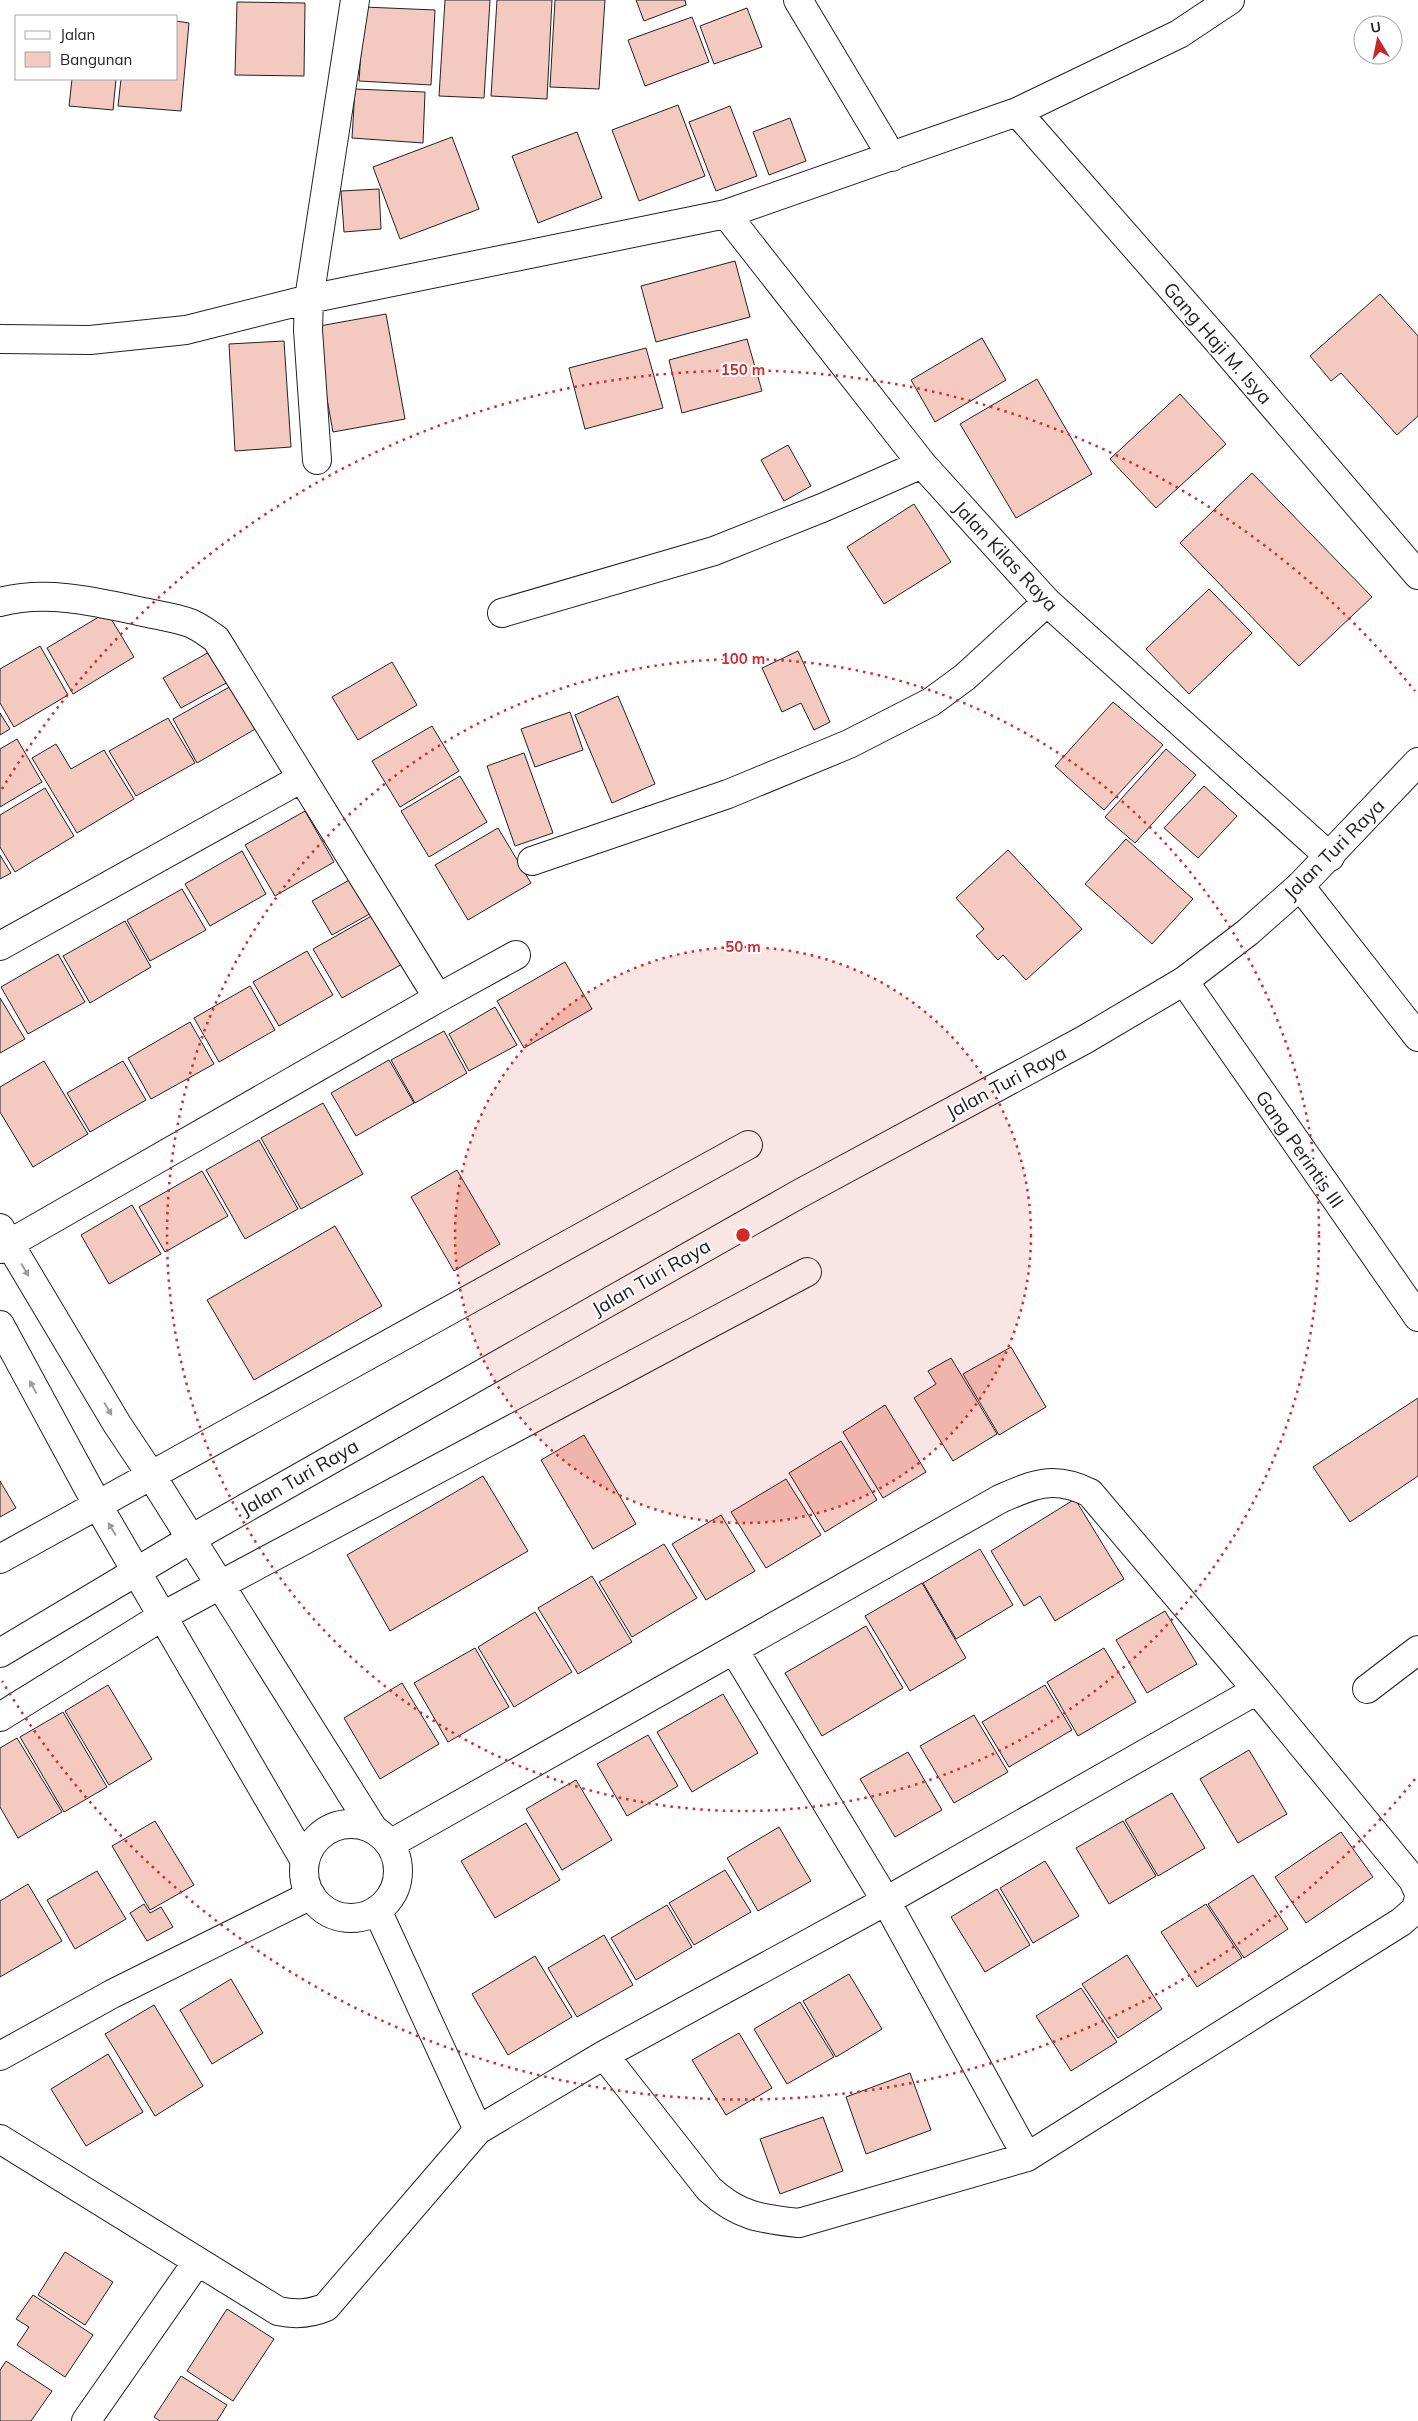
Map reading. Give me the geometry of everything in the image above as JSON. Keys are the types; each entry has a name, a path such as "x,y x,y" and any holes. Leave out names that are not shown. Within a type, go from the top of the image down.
{"street":[{"path":"317,460 308,330 309,299 356,0"},
{"path":"798,0 892,157"},
{"path":"0,339 90,340 186,330 309,299 726,214 1017,112 1179,34 1230,0"},
{"name":"Gang Haji M. Isya","path":"1017,112 1418,575"},
{"name":"Jalan Kilas Raya","path":"726,214 922,464 1047,602 1178,723 1330,856"},
{"path":"502,613 714,551 822,508 922,464"},
{"path":"0,602 18,597 64,598 116,606 188,622 216,639 438,998"},
{"path":"532,860 728,794 849,744 931,702 958,682 1014,634 1047,602"},
{"name":"Jalan Turi Raya","path":"0,1652 191,1539 799,1194 1084,1040 1184,981 1248,932 1300,886 1418,762"},
{"path":"0,946 302,778"},
{"path":"1300,886 1418,1037"},
{"path":"382,1837 358,1824 340,1824 324,1832 311,1844 305,1860 304,1879 310,1895 320,1906 333,1914 348,1917 363,1916 377,1910 394,1892 398,1867 396,1854 382,1837 220,1585 3,1240 516,955"},
{"name":"Gang Perintis III","path":"1184,981 1418,1317"},
{"path":"0,1559 748,1145"},
{"path":"0,1716 163,1616 807,1272"},
{"path":"0,1325 97,1504 305,1860"},
{"path":"382,1837 734,1650 1000,1498 1032,1485 1056,1482 1074,1485 1090,1493 1257,1690 1413,1880 1418,1892"},
{"path":"734,1650 886,1901 1027,2157"},
{"path":"1367,1689 1418,1650"},
{"path":"0,2139 278,2311 300,2314 326,2307 478,2130 604,2055 886,1901 1257,1690"},
{"path":"0,2056 112,1994 310,1895"},
{"path":"604,2055 709,2189 723,2202 740,2212 764,2220 799,2223 1027,2157 1401,1922 1416,1909 1418,1901"},
{"path":"377,1910 478,2130"},
{"path":"86,2421 197,2262"}],"building":[{"path":"445,0 490,0 484,98 439,96"},
{"path":"497,0 552,0 547,99 491,96"},
{"path":"555,0 605,0 599,89 550,87"},
{"path":"636,0 685,0 686,5 644,21"},
{"path":"237,2 305,3 304,76 235,75"},
{"path":"364,7 435,10 431,85 359,81"},
{"path":"747,8 762,47 714,64 700,26"},
{"path":"692,17 709,62 645,86 628,40"},
{"path":"178,21 189,23 181,111 118,106 121,80 178,80"},
{"path":"72,80 116,80 113,110 69,106"},
{"path":"355,89 425,92 423,143 352,138"},
{"path":"678,105 705,176 639,201 612,130"},
{"path":"730,106 757,176 716,191 689,122"},
{"path":"790,118 806,161 769,175 753,132"},
{"path":"577,132 602,198 538,223 512,156"},
{"path":"452,137 479,209 400,239 373,167"},
{"path":"379,189 381,229 344,232 341,191"},
{"path":"735,261 750,317 656,342 641,286"},
{"path":"1380,294 1418,336 1418,416 1397,435 1341,373 1331,381 1310,356"},
{"path":"386,314 405,419 333,432 314,327"},
{"path":"982,338 1006,380 935,422 911,380"},
{"path":"747,339 762,391 682,413 669,360"},
{"path":"284,341 291,447 235,451 229,344"},
{"path":"646,348 663,408 585,429 569,368"},
{"path":"1037,379 1092,474 1016,518 960,424"},
{"path":"1180,394 1226,444 1156,508 1110,459"},
{"path":"788,445 811,486 784,501 761,460"},
{"path":"1252,473 1372,597 1299,666 1180,543"},
{"path":"914,504 951,562 884,604 847,547"},
{"path":"1209,589 1252,633 1189,694 1146,649"},
{"path":"107,612 134,657 73,694 47,648"},
{"path":"40,646 68,695 14,727 0,703 0,669"},
{"path":"211,651 228,682 181,708 163,678"},
{"path":"798,651 830,722 814,730 801,703 782,712 762,668"},
{"path":"392,662 417,705 358,740 332,697"},
{"path":"233,685 257,728 197,763 173,719"},
{"path":"618,696 655,784 612,803 575,715"},
{"path":"1113,702 1163,745 1104,810 1055,766"},
{"path":"570,712 583,750 535,767 521,729"},
{"path":"0,713 10,729 0,735"},
{"path":"168,718 195,763 136,796 109,751"},
{"path":"432,726 459,771 400,807 372,761"},
{"path":"17,739 42,782 0,807 0,749"},
{"path":"56,744 71,769 104,750 134,799 77,833 32,758"},
{"path":"1166,749 1196,775 1135,843 1105,817"},
{"path":"524,753 553,833 515,846 487,766"},
{"path":"460,776 487,822 429,857 401,811"},
{"path":"1204,786 1237,816 1198,858 1164,828"},
{"path":"45,788 74,836 15,872 0,847 0,815"},
{"path":"305,811 334,862 275,896 245,845"},
{"path":"498,828 531,883 468,920 435,865"},
{"path":"1126,839 1193,899 1152,944 1085,884"},
{"path":"1008,850 1082,929 1026,980 1003,955 998,960 976,936 984,929 956,898"},
{"path":"242,851 266,894 210,926 185,884"},
{"path":"0,855 11,873 0,879"},
{"path":"353,878 373,912 332,935 312,901"},
{"path":"182,889 206,930 150,961 127,920"},
{"path":"375,914 404,963 342,998 313,949"},
{"path":"125,921 151,967 90,1003 63,956"},
{"path":"307,951 333,995 279,1026 253,982"},
{"path":"58,954 85,1002 28,1034 1,987"},
{"path":"565,962 592,1009 524,1048 497,1001"},
{"path":"250,986 275,1030 219,1062 194,1018"},
{"path":"0,998 25,1039 0,1053"},
{"path":"495,1007 517,1045 469,1071 449,1034"},
{"path":"190,1022 214,1064 151,1099 128,1058"},
{"path":"444,1031 467,1073 415,1103 391,1060"},
{"path":"389,1060 414,1103 356,1136 331,1093"},
{"path":"44,1061 88,1134 33,1167 0,1112 0,1087"},
{"path":"123,1061 146,1100 90,1132 67,1093"},
{"path":"323,1103 363,1174 301,1209 261,1138"},
{"path":"259,1140 298,1209 245,1239 206,1170"},
{"path":"457,1170 500,1244 454,1271 411,1197"},
{"path":"202,1171 228,1216 165,1252 139,1207"},
{"path":"132,1205 161,1254 109,1284 81,1235"},
{"path":"335,1226 382,1306 254,1380 207,1300"},
{"path":"1011,1347 1046,1407 999,1435 963,1374"},
{"path":"951,1358 997,1434 953,1461 914,1398 936,1384 928,1371"},
{"path":"1418,1398 1418,1476 1350,1522 1313,1467"},
{"path":"885,1405 926,1472 883,1498 843,1432"},
{"path":"584,1435 636,1524 593,1549 541,1460"},
{"path":"841,1441 877,1500 825,1532 789,1473"},
{"path":"483,1476 528,1551 390,1631 347,1555"},
{"path":"786,1479 821,1535 766,1568 731,1512"},
{"path":"0,1481 16,1508 0,1517"},
{"path":"1075,1499 1124,1579 1055,1621 1040,1596 1024,1606 991,1551"},
{"path":"721,1515 755,1571 706,1600 672,1544"},
{"path":"664,1544 697,1598 632,1637 599,1582"},
{"path":"980,1549 1013,1605 956,1639 923,1583"},
{"path":"592,1576 632,1642 578,1674 538,1608"},
{"path":"922,1583 966,1658 910,1691 865,1616"},
{"path":"1165,1611 1197,1664 1147,1693 1116,1640"},
{"path":"535,1612 572,1672 514,1707 478,1647"},
{"path":"866,1626 903,1688 822,1736 785,1673"},
{"path":"475,1648 509,1707 448,1742 414,1683"},
{"path":"1104,1648 1136,1702 1078,1736 1047,1682"},
{"path":"402,1683 439,1744 380,1779 344,1718"},
{"path":"108,1685 152,1759 109,1785 65,1711"},
{"path":"1045,1685 1072,1730 1009,1767 982,1722"},
{"path":"723,1694 758,1753 692,1792 657,1732"},
{"path":"63,1712 107,1787 64,1812 20,1737"},
{"path":"974,1715 1008,1772 954,1803 920,1746"},
{"path":"648,1735 678,1786 627,1816 597,1764"},
{"path":"17,1738 62,1812 18,1838 0,1807 0,1748"},
{"path":"1249,1750 1287,1814 1238,1843 1200,1779"},
{"path":"908,1752 942,1810 895,1837 860,1779"},
{"path":"576,1780 612,1840 562,1870 526,1809"},
{"path":"1172,1793 1205,1848 1158,1876 1125,1820"},
{"path":"155,1821 194,1885 150,1910 112,1846"},
{"path":"1123,1821 1156,1876 1109,1904 1076,1848"},
{"path":"526,1823 560,1880 495,1918 461,1861"},
{"path":"779,1827 811,1881 758,1911 727,1858"},
{"path":"1341,1832 1373,1877 1306,1923 1275,1877"},
{"path":"1045,1861 1079,1916 1033,1943 1000,1888"},
{"path":"725,1870 751,1912 694,1945 669,1903"},
{"path":"97,1871 126,1919 75,1949 47,1900"},
{"path":"1253,1875 1288,1929 1244,1958 1208,1904"},
{"path":"28,1884 62,1941 0,1977 0,1901"},
{"path":"997,1889 1030,1945 985,1972 951,1917"},
{"path":"144,1904 150,1913 161,1907 173,1927 147,1941 130,1913"},
{"path":"1206,1904 1242,1958 1197,1987 1161,1932"},
{"path":"667,1905 692,1947 636,1980 611,1938"},
{"path":"604,1935 633,1985 577,2017 548,1968"},
{"path":"1127,1955 1162,2009 1118,2038 1082,1984"},
{"path":"535,1956 572,2017 508,2055 472,1994"},
{"path":"849,1974 882,2029 836,2057 803,2001"},
{"path":"231,1979 263,2033 212,2064 180,2010"},
{"path":"1081,1988 1117,2042 1071,2071 1036,2016"},
{"path":"800,2002 834,2057 787,2084 754,2029"},
{"path":"154,2005 203,2086 155,2116 105,2034"},
{"path":"739,2033 772,2088 726,2115 692,2060"},
{"path":"108,2054 143,2112 86,2146 51,2089"},
{"path":"910,2073 931,2130 866,2154 846,2097"},
{"path":"823,2117 843,2171 780,2194 760,2139"},
{"path":"65,2252 113,2282 85,2325 38,2295"},
{"path":"33,2295 93,2335 65,2377 17,2345 29,2327 16,2319"},
{"path":"227,2309 274,2339 233,2401 187,2371"},
{"path":"6,2361 52,2391 31,2421 0,2421 0,2370"},
{"path":"181,2376 227,2405 217,2421 160,2421 154,2417"}]}
